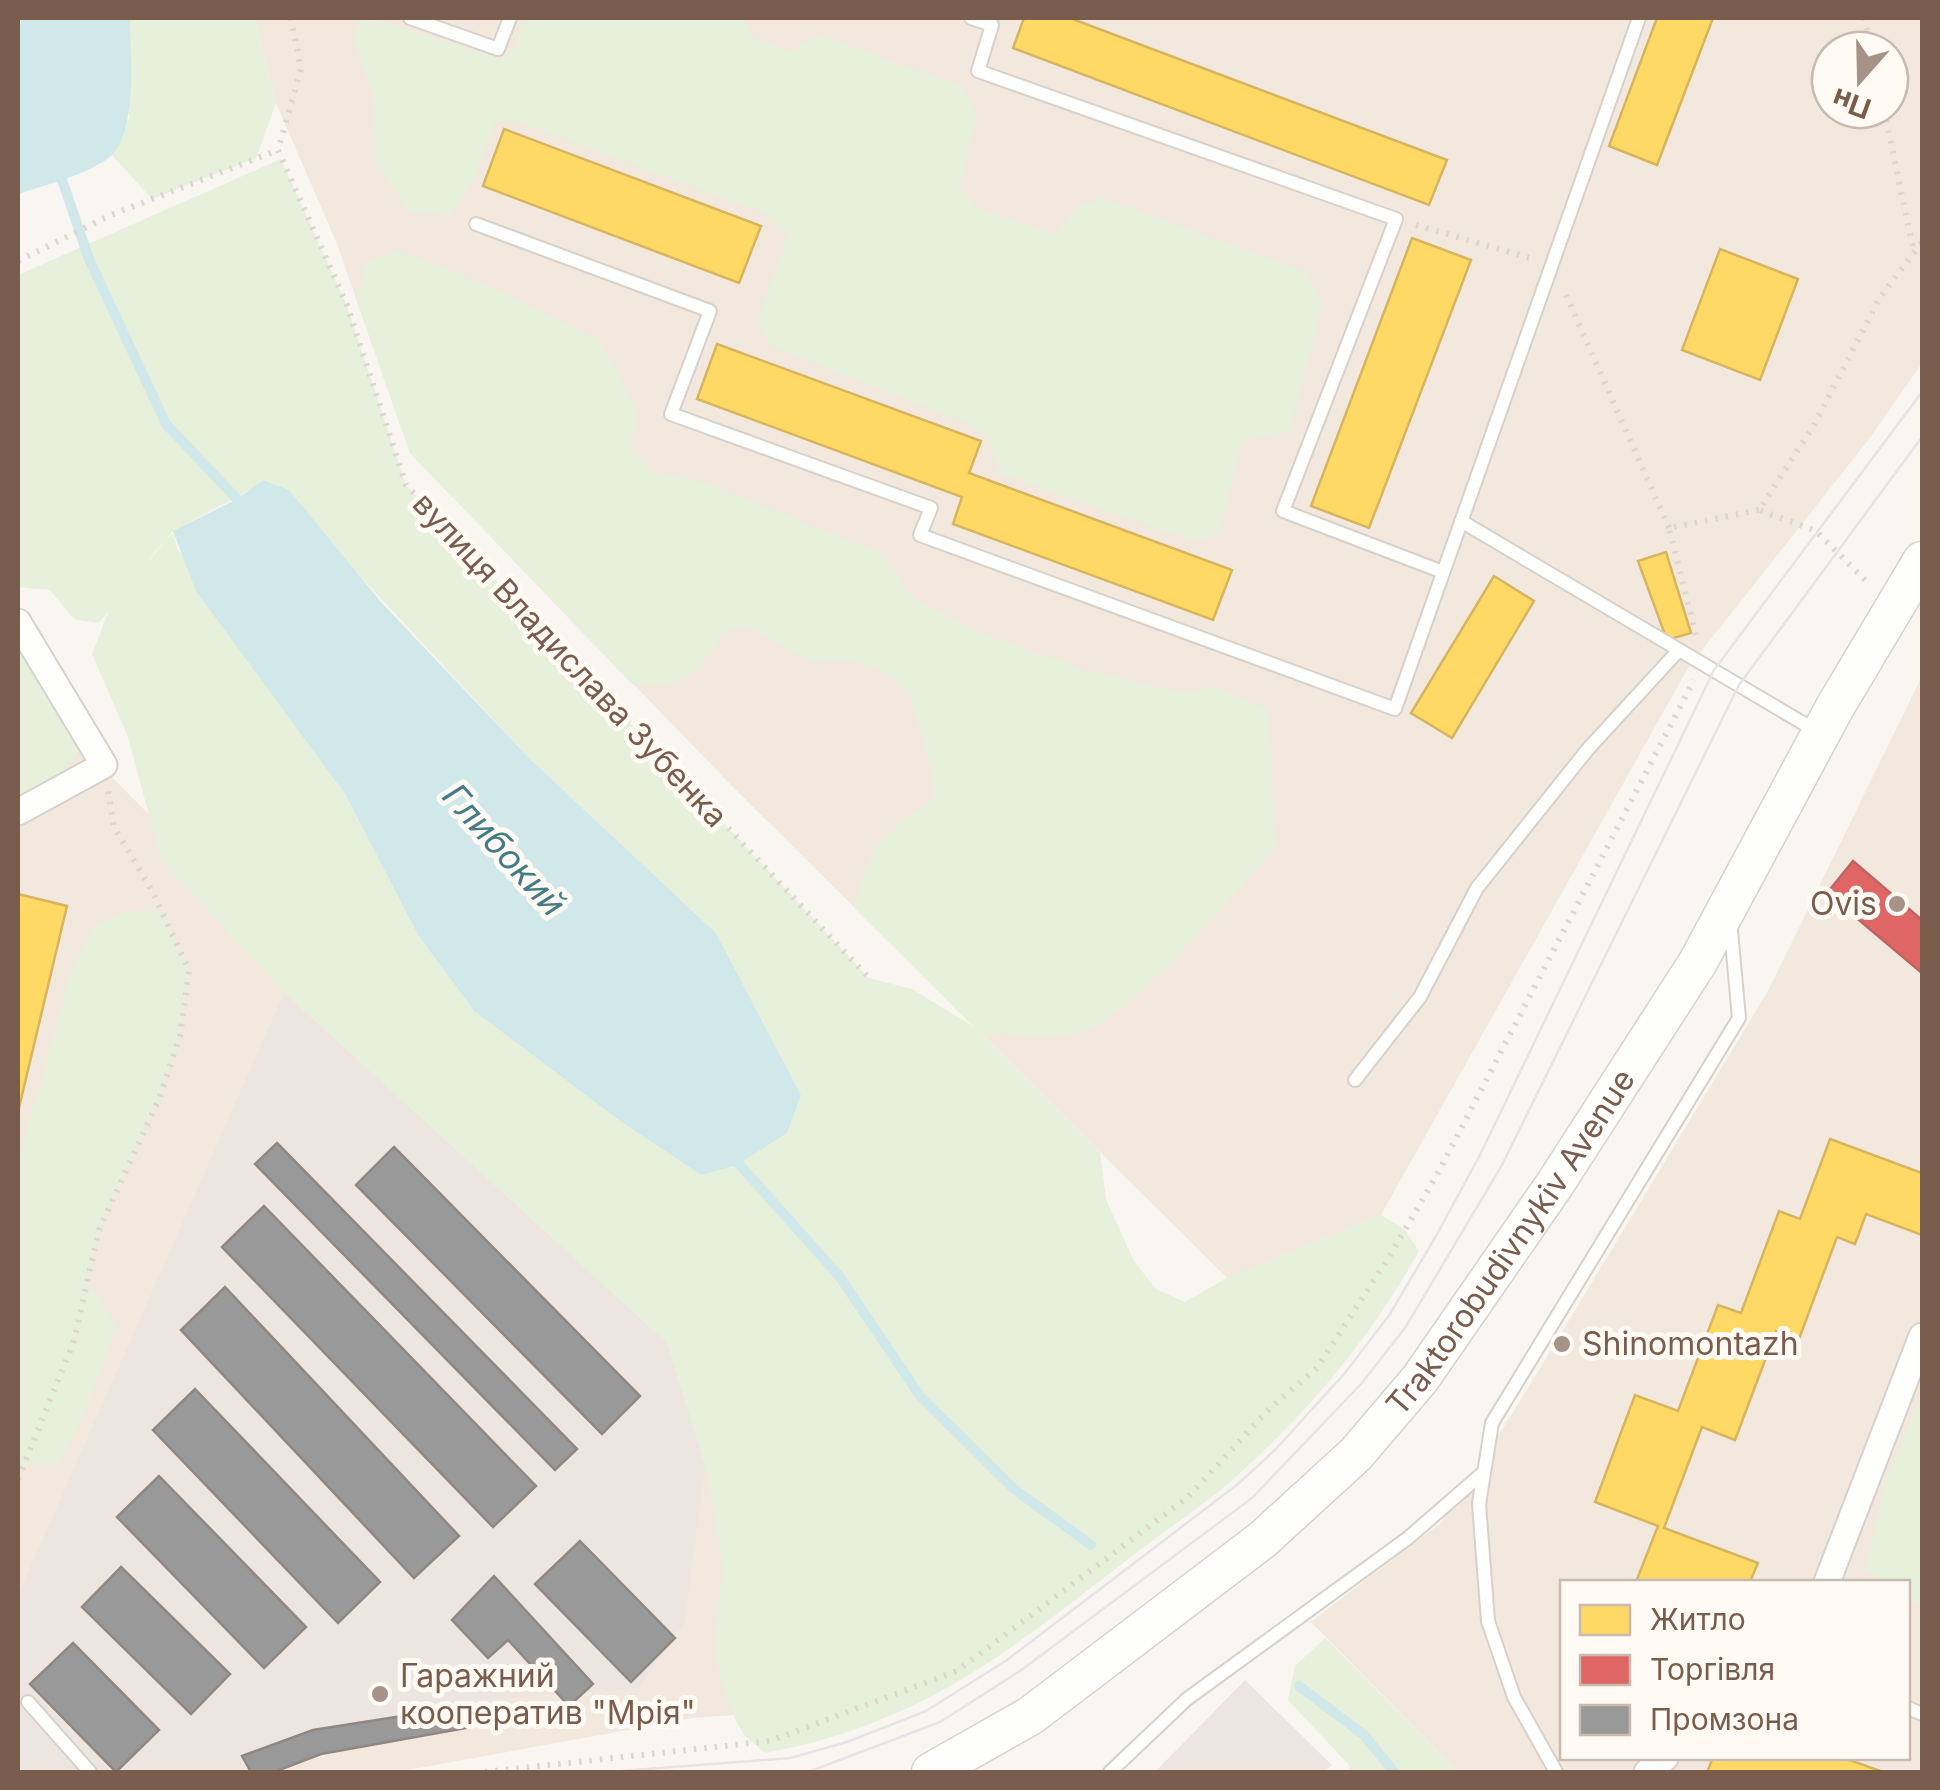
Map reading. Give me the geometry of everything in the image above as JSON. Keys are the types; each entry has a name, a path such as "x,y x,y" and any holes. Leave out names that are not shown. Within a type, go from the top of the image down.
{"main road":[{"name":"Traktorobudivnykiv Avenue","path":"931,1772 1004,1732 1117,1652 1262,1540 1356,1454 1420,1378 1646,1047 1728,908 1820,734 1922,561"}],"street":[{"path":"18,622 104,765 18,812"},
{"path":"1827,1580 1922,1336"}],"lane":[{"path":"410,18 498,49 510,18"},
{"path":"971,18 992,25 978,71 1396,220 1283,511 1443,572"},
{"path":"476,224 710,311 671,414 931,508 920,535 1395,710 1639,18"},
{"path":"1462,521 1820,734"},
{"path":"1355,1080 1420,997 1477,888 1588,748 1679,650"},
{"path":"1556,1772 1514,1698 1488,1621 1479,1504 1492,1423 1739,1018 1728,908"},
{"path":"1110,1772 1187,1699 1408,1538 1484,1472"},
{"path":"28,1702 90,1772"}],"path":[{"path":"18,261 111,215 278,150 301,68 291,18"},
{"path":"1888,130 1914,253"},
{"name":"вулиця Владислава Зубенка","path":"278,150 347,306 406,484 869,978"},
{"path":"484,1772 770,1741 957,1671 1188,1498 1270,1408 1317,1368 1440,1172 1702,664 1669,528 1552,264 1396,220"},
{"path":"1759,510 1814,425 1880,299 1922,242"},
{"path":"1669,528 1759,510 1816,532 1865,580"},
{"path":"18,1479 74,1342 99,1230 159,1100 180,1036 189,970 152,891 114,827 104,765"}],"shaded area":[{"path":"255,18 1922,18 1922,363 1869,439 1688,668 1381,1215 1227,1278 730,784 410,453 337,244 276,103"},
{"path":"18,644 82,747 784,1454 808,1572 733,1715 693,1718 397,1772 18,1772"},
{"path":"1922,676 1922,1772 1458,1772 1311,1622 1442,1522 1519,1403 1768,991"},
{"path":"284,993 667,1343 705,1465 685,1621 639,1688 463,1701 327,1732 236,1772 18,1772 18,1595"},
{"path":"1245,1680 1332,1765 1324,1772 1155,1772"}],"green space":[{"path":"129,18 255,18 276,103 256,158 152,199 112,155 129,118"},
{"path":"374,18 503,60 515,47 525,18 745,18 752,36 790,52 818,35 963,86 976,117 960,188 976,208 1055,234 1079,207 1102,198 1304,271 1323,303 1289,432 1242,440 1219,533 1196,542 999,473 988,438 975,426 768,345 758,321 788,235 770,216 522,123 495,121 473,182 449,215 411,212 375,163 373,97 353,37 360,21"},
{"path":"281,159 347,306 406,485 869,978 912,989 974,1027 855,909 865,871 879,844 902,821 933,800 932,773 910,694 879,669 847,660 811,662 749,627 725,631 698,668 677,682 632,684 410,453 356,299 366,262 397,251 457,272 597,338 627,389 638,418 630,446 651,471 710,484 881,554 910,595 974,631 1086,670 1184,693 1214,687 1269,710 1275,849 1153,980 1100,1023 1079,1033 1054,1036 980,1033 1100,1152 1106,1200 1134,1261 1156,1289 1185,1302 1227,1278 1381,1215 1405,1230 1419,1251 1381,1313 1338,1370 1290,1425 1224,1487 998,1656 914,1705 819,1741 765,1753 744,1735 733,1715 714,1657 723,1569 705,1465 667,1343 285,993 161,860 128,737 92,654 109,611 98,623 74,619 50,590 18,587 18,275","holes":["263,480 335,549 530,759 716,933 801,1095 701,1175 620,1121 474,1011 418,935 345,794 177,548 174,533"]},
{"path":"18,644 82,747 59,780 18,798"},
{"path":"127,911 162,911 189,970 180,1036 159,1099 99,1230 87,1281 116,1326 84,1415 59,1464 24,1465 18,1479 18,1163 72,968 94,926"},
{"path":"1922,1392 1922,1608 1910,1599 1910,1580 1882,1580 1865,1569 1886,1481"},
{"path":"1325,1638 1458,1772 1348,1772 1350,1766 1288,1700 1295,1666"}],"water":[{"path":"18,18 130,18 131,70 126,127 112,155 80,173 18,194"},
{"path":"263,480 289,490 381,602 530,759 716,933 801,1095 787,1133 737,1165 701,1175 620,1121 474,1011 418,935 345,794 196,591 173,531 237,499"}],"building: Житло":[{"path":"1024,18 1070,18 1447,160 1429,205 1013,48"},
{"path":"1657,18 1713,18 1657,165 1609,146"},
{"path":"504,129 761,226 739,283 483,186"},
{"path":"1412,238 1471,260 1369,528 1311,506"},
{"path":"1720,249 1798,279 1760,380 1682,350"},
{"path":"717,344 981,441 969,473 1232,570 1213,620 953,524 962,497 697,399"},
{"path":"1666,552 1691,633 1667,640 1638,561"},
{"path":"1494,576 1534,601 1452,738 1411,713"},
{"path":"18,894 67,906 18,1112"},
{"path":"1830,1139 1922,1173 1922,1235 1866,1214 1855,1244 1837,1237 1799,1339 1776,1331 1735,1440 1702,1427 1664,1528 1758,1563 1751,1580 1637,1580 1658,1526 1595,1502 1635,1395 1678,1411 1718,1305 1741,1313 1779,1211 1800,1219"},
{"path":"1712,1760 1850,1760 1883,1772 1707,1772"}],"building: Торгівля":[{"path":"1853,861 1922,920 1922,973 1827,893"}],"building: Промзона":[{"path":"277,1143 577,1449 555,1470 255,1164"},
{"path":"394,1147 640,1396 602,1434 356,1185"},
{"path":"264,1206 536,1486 493,1527 222,1247"},
{"path":"225,1287 459,1536 414,1578 181,1330"},
{"path":"195,1389 380,1582 338,1623 153,1430"},
{"path":"159,1476 306,1627 264,1668 117,1517"},
{"path":"580,1541 675,1638 631,1682 535,1584"},
{"path":"121,1567 230,1674 191,1714 82,1607"},
{"path":"494,1576 593,1684 569,1706 508,1640 488,1658 452,1620"},
{"path":"73,1643 159,1730 116,1772 30,1684"},
{"path":"466,1706 466,1728 321,1754 274,1772 251,1772 242,1756 313,1730"}],"waterway":[{"name":"Глибокий","path":"59,171 89,259 166,424 237,499 243,512"},
{"name":"Глибокий","path":"730,1154 840,1277 920,1396 1014,1489 1091,1545"},
{"name":"Глибокий","path":"1299,1686 1364,1735 1394,1772"}],"tram line":[{"path":"608,1772 790,1758 847,1742 926,1711 1007,1660 1238,1484 1275,1450 1345,1373 1390,1314 1436,1236 1480,1155 1714,670 1922,392"},
{"path":"808,1772 940,1722 1020,1671 1252,1498 1361,1384 1405,1328 1502,1165 1739,685 1922,437"}],"place":[{"name":"Ovis","path":"1897,904"},
{"name":"Shinomontazh","path":"1562,1344"},
{"name":"Гаражний кооператив \"Мрія\"","path":"380,1694"}]}
